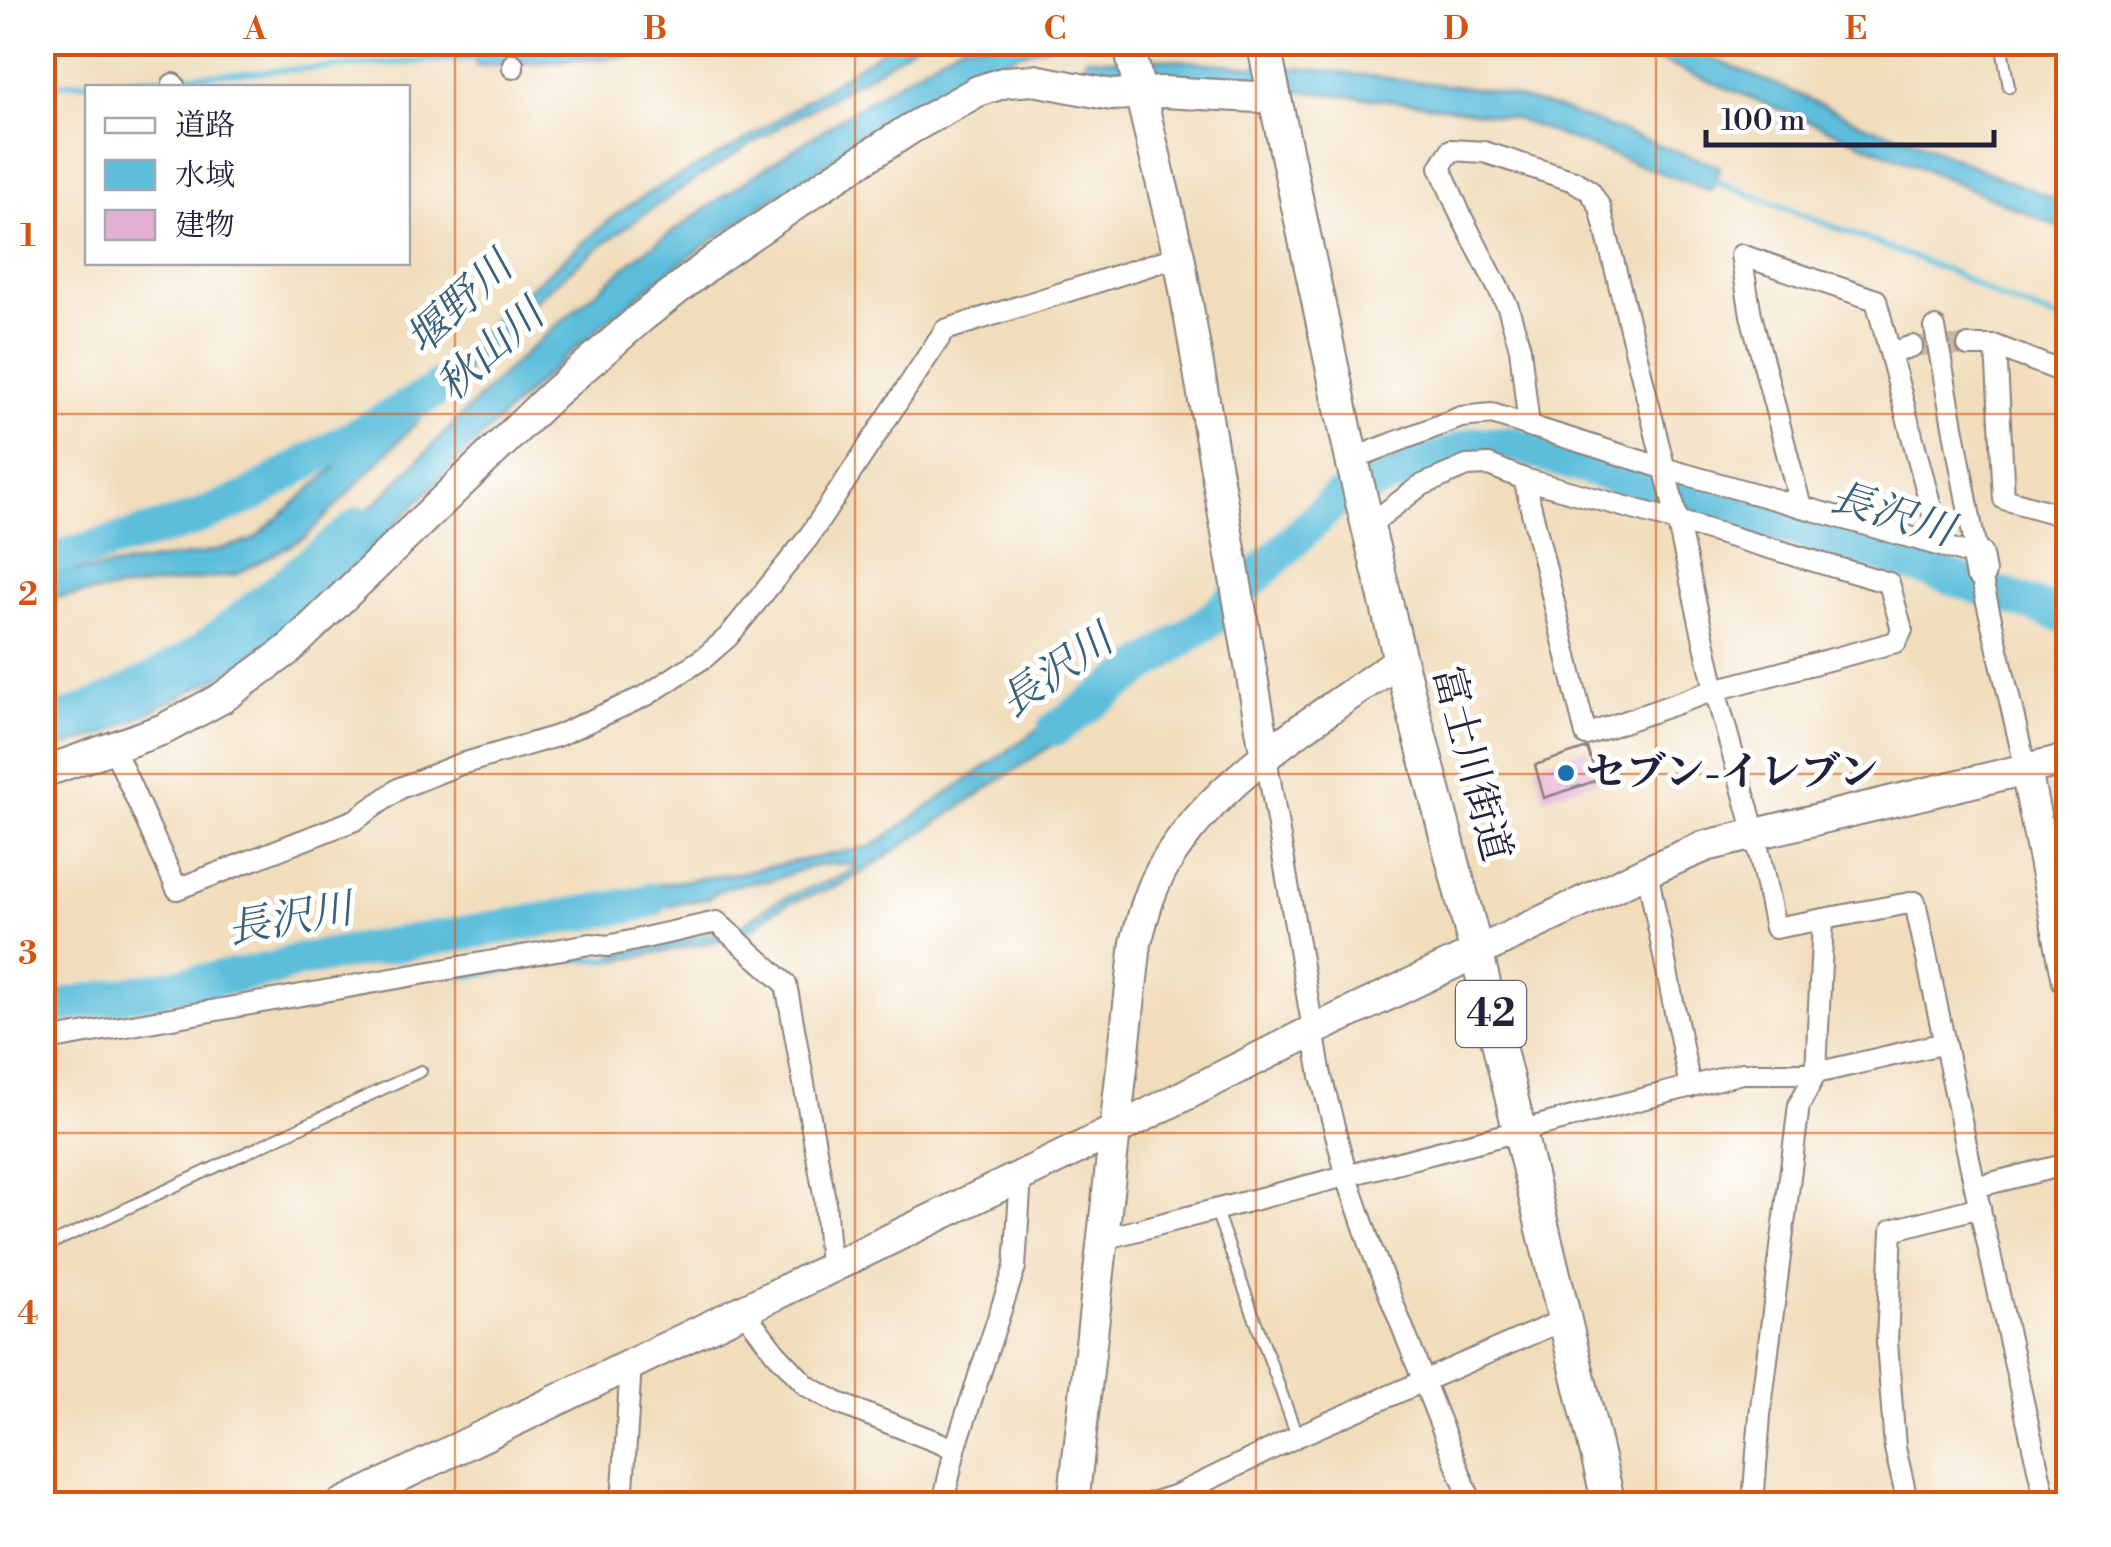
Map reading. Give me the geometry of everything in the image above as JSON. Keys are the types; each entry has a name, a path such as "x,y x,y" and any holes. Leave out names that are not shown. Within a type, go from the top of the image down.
{"main road":[{"name":"富士川街道","path":"1263,42 1352,460 1477,954 1609,1504"}],"street":[{"path":"1128,42 1178,256 1321,1076 1347,1177 1372,1250 1472,1504"},
{"path":"42,770 164,729 222,698 288,650 552,394 642,316 716,259 896,138 978,91 1006,82 1034,80 1112,95 1138,86 1180,92 1274,92"},
{"path":"1529,427 1520,348 1508,307 1440,167 1451,150 1484,152 1574,181 1590,192 1600,207 1775,928 1916,902 2046,1504"},
{"path":"1801,507 1751,315 1741,255 1876,300 1941,545"},
{"path":"113,747 178,889 356,820 400,788 444,770 558,736 647,694 705,658 728,636 808,538 945,330 1178,256"},
{"path":"1936,328 1979,564 2068,981"},
{"path":"1891,353 1912,346"},
{"path":"1968,346 1996,346 2068,374"},
{"path":"1996,346 2004,499 2068,517"},
{"path":"1352,460 1461,417 1492,414 1663,469 1941,545 1979,564"},
{"path":"1368,526 1420,486 1467,466 1490,466 1888,582 1902,630 1896,642 1715,690 1586,735 1524,479"},
{"path":"1072,1504 1136,942 1146,906 1163,866 1197,818 1238,778 1400,660"},
{"path":"342,1504 1647,871 1706,846 2068,760"},
{"path":"1647,871 1690,1087"},
{"path":"1752,1504 1798,1105 1816,1073 1822,919"},
{"path":"42,1041 590,944 608,946 716,922 786,984 826,1200 830,1268"},
{"path":"1102,1239 1742,1073 1816,1073 1945,1042"},
{"path":"1908,1504 1895,1448 1887,1342 1892,1230 2068,1164"},
{"path":"942,1504 955,1449 1015,1268 1021,1176"},
{"path":"744,1310 807,1386 838,1403 955,1449"},
{"path":"1148,1504 1178,1500 1298,1436 1563,1320"},
{"path":"622,1504 632,1364"}],"lane":[{"path":"2000,42 2010,86"},
{"path":"42,1248 421,1070"},
{"path":"1216,1211 1298,1436"}],"water":[{"path":"648,43 764,43 764,51 738,53 736,48 476,66 476,53"},
{"path":"893,43 916,43 676,193 555,283 306,537 235,575 43,599 43,576 201,554 253,540 437,377 500,313 618,213 741,143"},
{"path":"962,43 1059,43 1014,55 950,85 764,204 676,266 544,377 340,581 239,667 106,734 43,752 43,732 99,716 240,635 499,378 642,253 753,176"},
{"path":"1232,43 1401,43 1331,53"},
{"path":"1616,43 1668,43 1691,50 1867,126 1909,138 2068,203 2068,231 1901,159"},
{"path":"1120,55 1310,69 1489,90 1559,109 1720,167 1711,191 1512,118 1233,82 1085,70 1086,57 1117,60"},
{"path":"1088,694 1104,710 841,885 789,903 742,936 615,961 614,954 736,928 784,898 843,876 853,865 814,867 729,887 709,898 607,916 605,904 642,894 647,886 873,846"}],"building":[{"path":"1587,748 1598,780 1544,798 1535,765"}],"waterway":[{"path":"54,84 482,58"},
{"path":"1707,178 1956,274 1999,298 2068,323"},
{"name":"堰野川","path":"42,559 186,522 251,496 437,388"},
{"name":"長沢川","path":"1055,729 1213,618 1338,498 1475,444 1514,444 1906,563 2068,617"},
{"name":"秋山川","path":"42,726 126,693 204,649 360,524"},
{"name":"長沢川","path":"42,1009 651,900"},
{"path":"463,977 573,959 618,957"}],"tunnel":[{"path":"1912,346 1968,346"}],"place":[{"name":"セブン-イレブン","path":"1566,773"}]}
